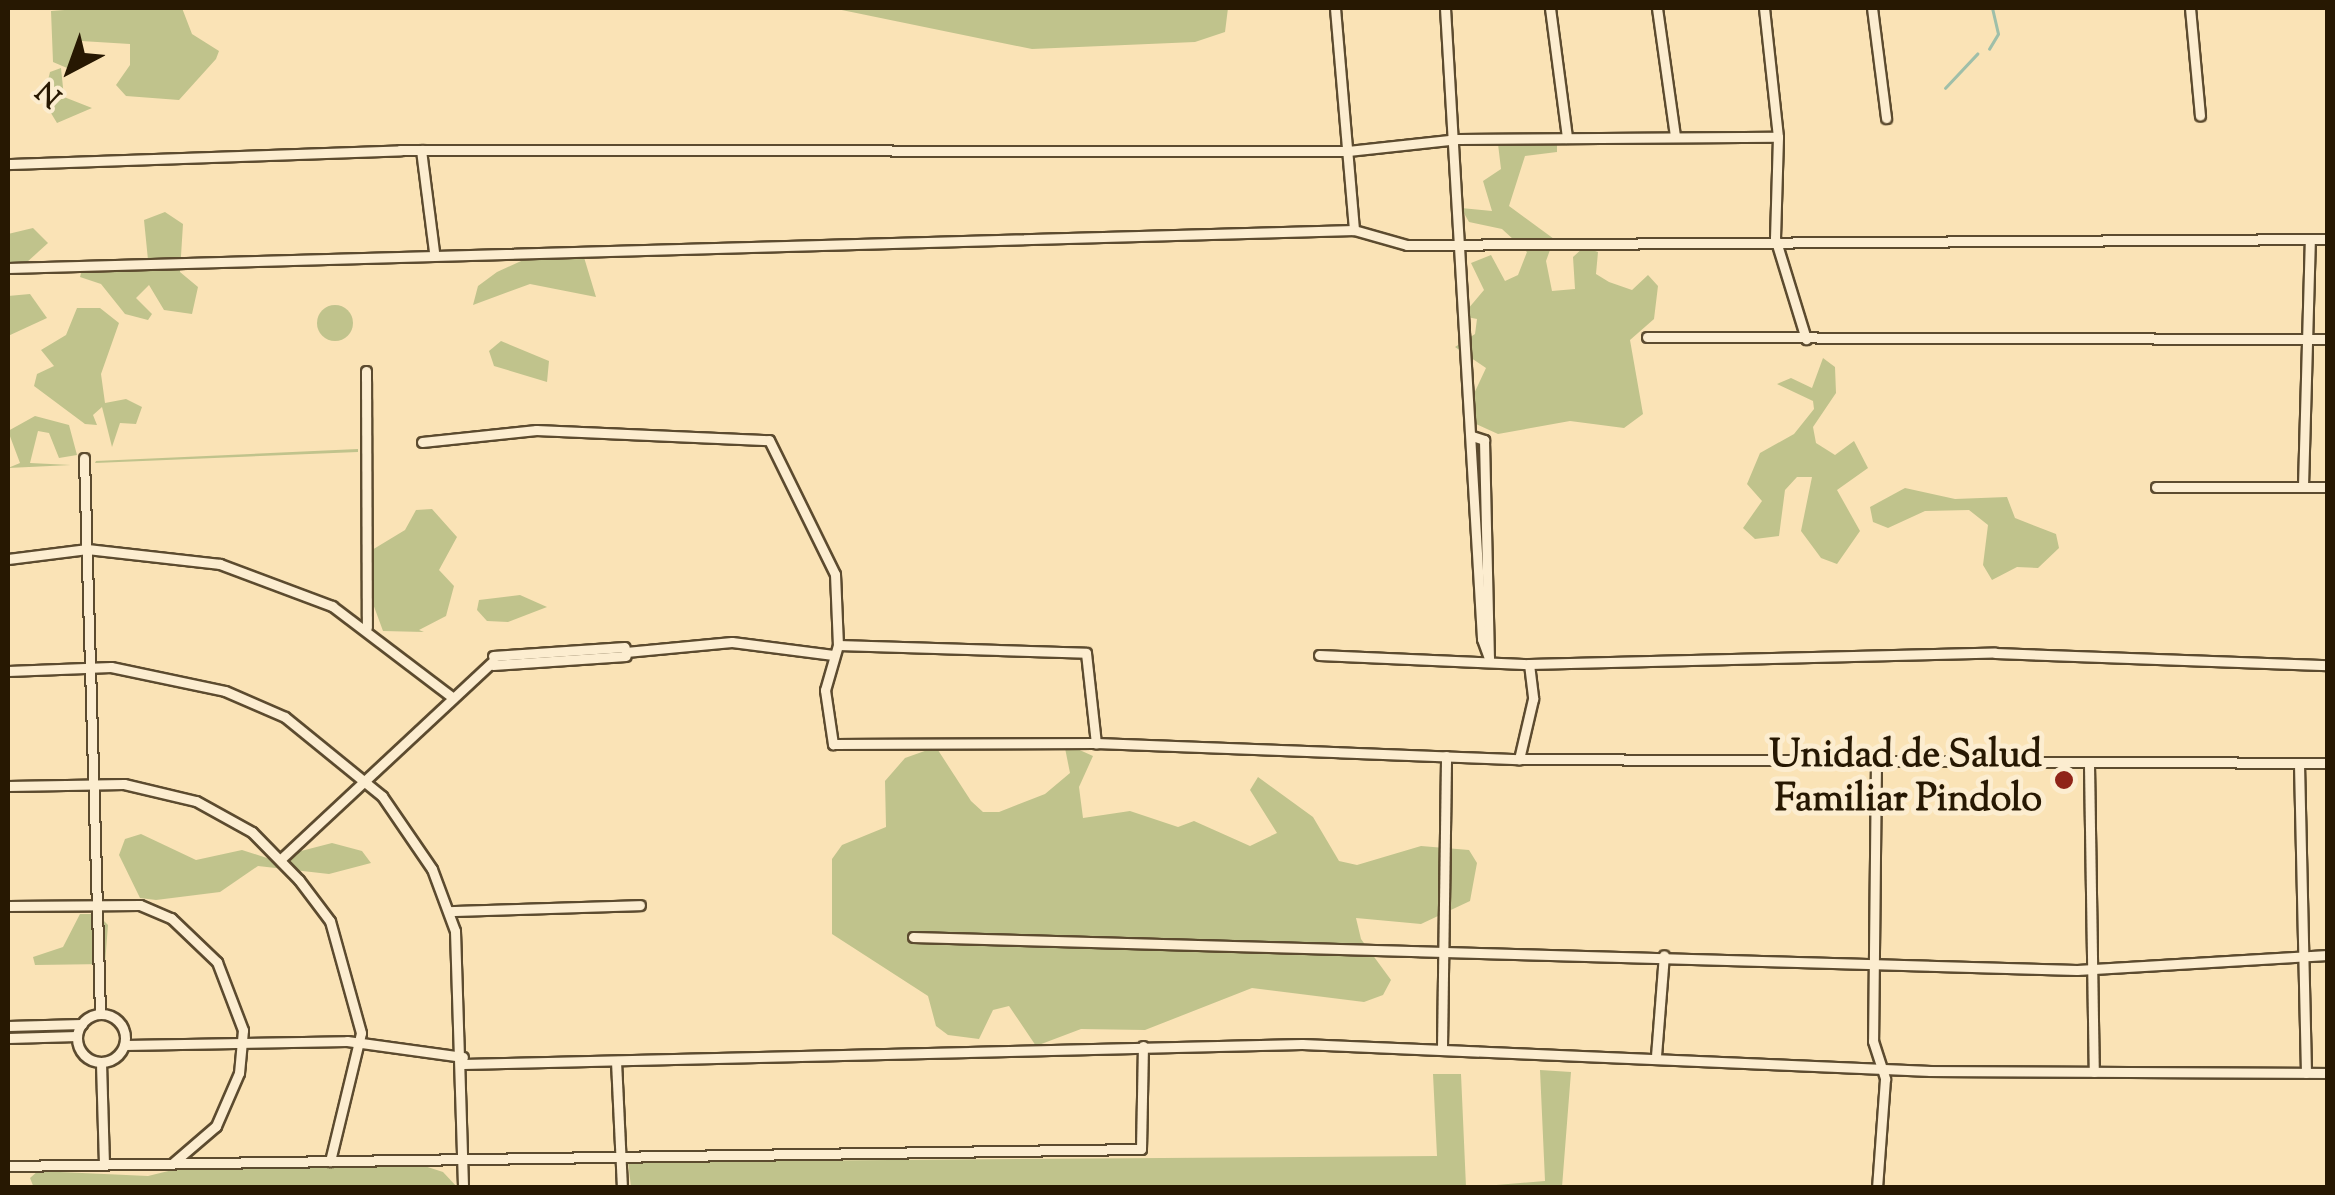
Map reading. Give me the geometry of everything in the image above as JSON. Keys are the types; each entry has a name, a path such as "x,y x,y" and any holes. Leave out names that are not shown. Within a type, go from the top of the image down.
{"street":[{"path":"1335,8 1354,230"},
{"path":"1445,8 1458,139 1482,639 1489,658"},
{"path":"1550,8 1568,138"},
{"path":"1656,8 1675,136"},
{"path":"1764,8 1778,137 1774,238 1806,339"},
{"path":"1872,8 1886,118"},
{"path":"2190,8 2200,116"},
{"path":"8,164 421,150 1348,151 1458,139 1778,137"},
{"path":"421,150 434,251"},
{"path":"8,268 434,251 1354,230 1408,245 1774,238 2328,239"},
{"path":"2303,486 2310,240"},
{"path":"1648,338 2328,339"},
{"path":"366,371 367,627"},
{"path":"422,442 536,430 769,440 832,565 835,650 825,690 833,744 1096,742 1518,759 2328,763"},
{"path":"1472,436 1484,440 1489,658"},
{"path":"84,458 100,1014"},
{"path":"2156,487 2328,486"},
{"path":"8,559 87,549 220,564 367,627 454,698"},
{"path":"281,859 493,661 732,642 835,650 1086,653 1096,742"},
{"path":"1319,655 1489,658 1529,664 1995,653 2328,665"},
{"path":"1518,759 1532,698 1529,664"},
{"path":"8,672 91,667 159,672 256,703 366,779 408,830 451,912 463,1061 463,1188"},
{"path":"1442,1047 1446,756"},
{"path":"1876,761 1874,962 1880,1068 1877,1188"},
{"path":"2089,764 2094,1072"},
{"path":"2300,764 2306,1073"},
{"path":"8,786 94,784 196,801 281,859 330,921 360,1042 330,1161"},
{"path":"8,906 98,902 155,910 203,944 231,988 244,1043 223,1116 170,1164"},
{"path":"451,912 640,905"},
{"path":"913,937 1442,948 2092,969 2328,955"},
{"path":"1656,1056 1664,955"},
{"path":"8,1026 82,1024 100,1014"},
{"path":"100,1014 120,1024 125,1046"},
{"path":"82,1024 78,1036 86,1057 101,1062"},
{"path":"8,1038 78,1036"},
{"path":"101,1062 125,1046 244,1043 360,1042 463,1061 616,1061 1144,1046 1442,1047 1880,1068 2328,1073"},
{"path":"8,1166 1141,1149 1144,1046"},
{"path":"616,1061 622,1188"},
{"path":"101,1062 104,1165"}],"green space":[{"path":"182,8 192,34 219,51 179,100 126,96 116,85 130,65 130,44 81,41 67,68 53,62 51,11"},
{"path":"832,8 1228,8 1225,32 1195,42 1032,49"},
{"path":"61,68 64,97 92,108 57,123 43,100 50,72"},
{"path":"1518,133 1557,138 1557,152 1525,156 1509,206 1554,239 1546,261 1552,291 1575,289 1573,257 1584,247 1598,252 1596,274 1609,282 1632,290 1648,275 1658,286 1654,319 1630,340 1643,414 1624,428 1570,421 1498,434 1476,424 1472,398 1486,368 1455,347 1475,334 1477,319 1462,316 1484,290 1471,263 1491,255 1505,281 1518,275 1527,252 1502,229 1469,222 1461,208 1492,211 1483,181 1501,169 1498,144"},
{"path":"165,212 183,224 180,272 198,287 192,314 164,310 149,285 136,298 152,314 148,320 125,314 101,284 80,277 83,266 148,260 144,220"},
{"path":"33,228 48,243 26,263 8,266 8,234"},
{"path":"552,247 583,254 596,297 530,284 473,305 478,286 497,272"},
{"path":"30,294 47,318 8,336 8,296"},
{"path":"335,305 348,310 353,323 348,336 335,341 322,336 317,323 322,310"},
{"path":"77,308 100,308 119,323 101,374 105,403 126,399 142,407 136,424 120,423 112,447 102,407 93,415 97,425 85,424 34,386 37,374 54,366 41,350 66,335"},
{"path":"501,341 549,361 547,382 494,366 489,351"},
{"path":"1823,358 1835,367 1836,393 1813,427 1816,443 1835,455 1854,441 1868,468 1837,490 1860,531 1837,564 1821,558 1801,531 1812,477 1797,477 1785,490 1779,536 1755,539 1743,528 1762,501 1747,484 1760,453 1794,434 1814,409 1813,401 1777,384 1791,378 1812,388"},
{"path":"35,416 69,425 77,455 59,458 49,433 38,431 30,463 71,465 8,468 20,463 8,431"},
{"path":"358,452 95,463 96,461"},
{"path":"1905,488 1955,499 2007,497 2015,518 2056,534 2059,548 2038,568 2017,567 1992,580 1983,565 1988,525 1969,510 1925,511 1888,528 1873,522 1870,507"},
{"path":"432,509 457,537 439,570 454,586 446,616 419,630 424,632 383,631 365,582 372,550 405,530 416,510"},
{"path":"520,595 547,607 508,622 487,621 477,610 479,600"},
{"path":"1064,743 1093,756 1079,787 1083,818 1130,811 1178,827 1194,821 1250,846 1277,833 1250,790 1258,777 1313,817 1339,861 1357,865 1421,846 1469,850 1477,863 1470,901 1421,924 1356,918 1361,939 1391,980 1383,995 1364,1002 1252,988 1145,1030 1081,1029 1036,1046 1009,1006 993,1010 979,1039 948,1035 936,1026 928,996 832,934 832,859 842,845 886,827 885,781 905,758 936,747 971,801 983,812 999,812 1045,794 1070,773"},
{"path":"141,834 196,860 242,850 270,859 332,843 362,851 371,863 329,874 258,866 220,892 156,900 140,898 119,855 125,839"},
{"path":"80,914 97,914 108,925 105,964 35,965 33,957 63,947"},
{"path":"1540,1070 1571,1072 1562,1187 1472,1187 1545,1181"},
{"path":"1433,1074 1461,1074 1466,1187 631,1187 628,1162 1437,1156"},
{"path":"319,1161 365,1168 412,1162 443,1172 457,1187 34,1188 30,1178 38,1171 148,1176 193,1165"}],"waterway":[{"path":"1989,49 1998,34 1992,8"},
{"path":"1945,88 1977,54"}],"place":[{"name":"Unidad de Salud Familiar Pindolo","path":"2064,780"}]}
